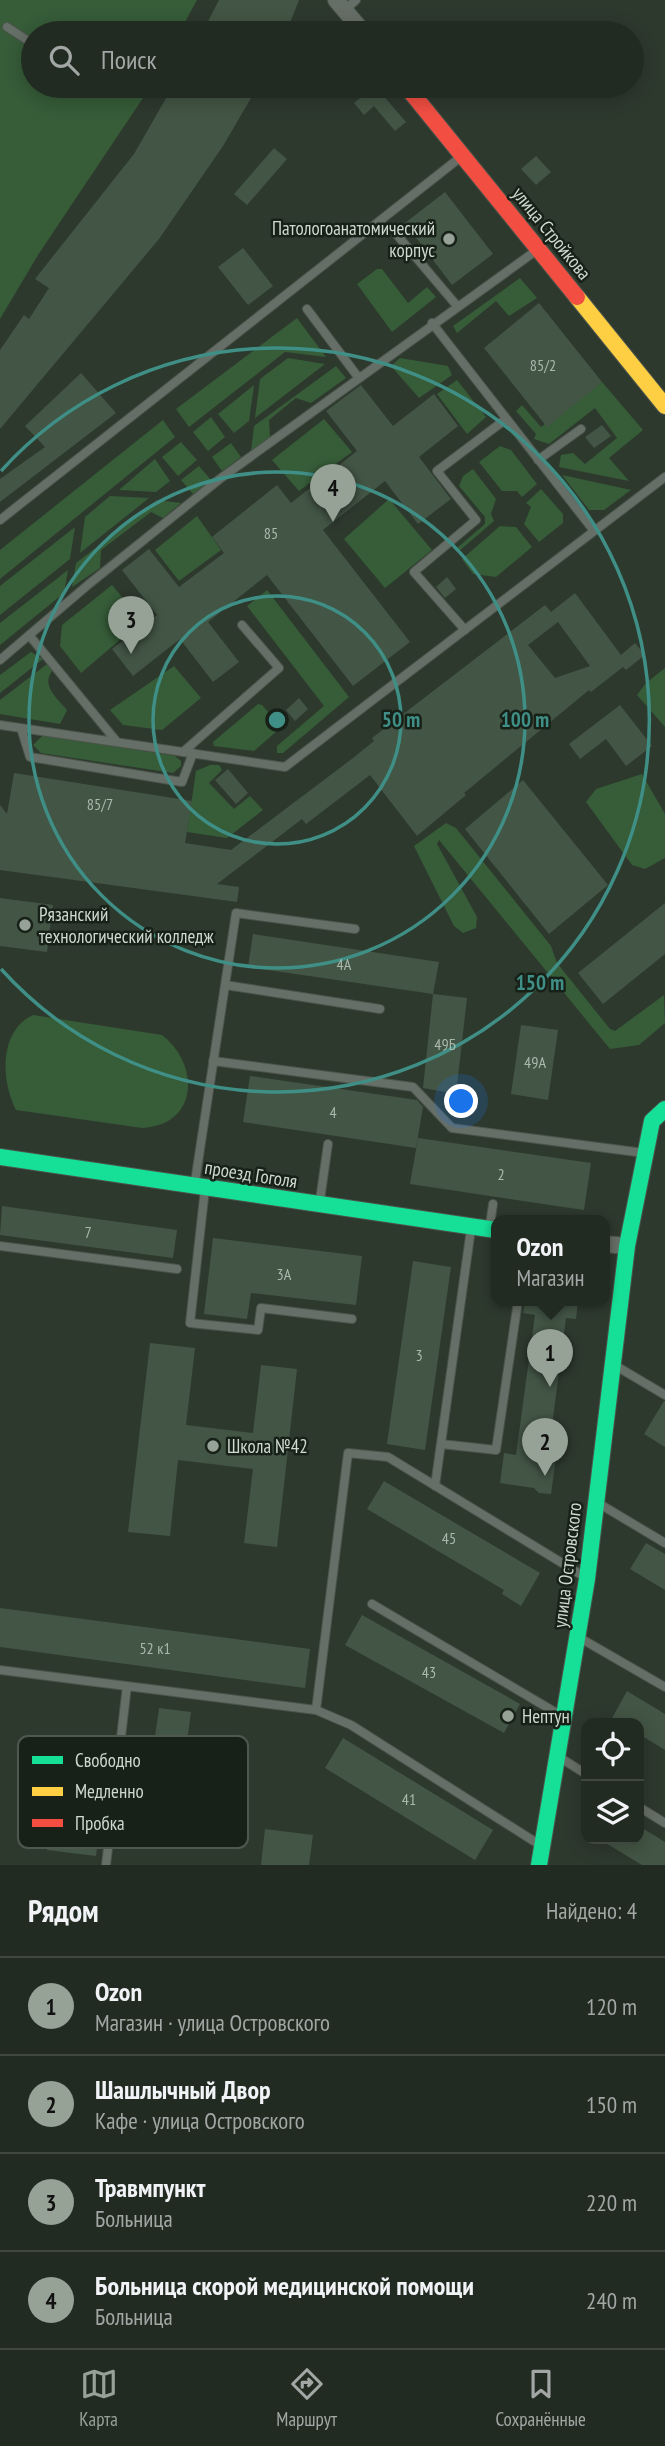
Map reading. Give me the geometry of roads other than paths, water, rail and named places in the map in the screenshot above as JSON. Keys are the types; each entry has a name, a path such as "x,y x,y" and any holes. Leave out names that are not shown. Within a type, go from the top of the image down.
{"street":[{"path":"346,3 357,21"},
{"name":"улица Стройкова","path":"416,98 665,406"},
{"name":"улица Островского","path":"539,1865 562,1716 579,1637 627,1246 652,1121 665,1109"},
{"name":"проезд Гоголя","path":"0,1157 491,1229"},
{"path":"610,1245 627,1246"}],"lane":[{"path":"7,27 21,36"},
{"path":"0,520 463,156"},
{"path":"397,235 458,307"},
{"path":"0,660 212,486 432,323 538,249"},
{"path":"307,309 358,377"},
{"path":"432,323 594,531"},
{"path":"464,630 414,572 476,520 436,471 506,419"},
{"path":"538,460 581,429"},
{"path":"0,724 285,767 665,477"},
{"path":"183,752 279,668 242,625"},
{"path":"29,635 117,742"},
{"path":"21,728 30,757 183,782 193,753"},
{"path":"352,1319 261,1308 258,1330 190,1323 213,1061 236,913 355,929"},
{"path":"225,985 380,1009"},
{"path":"213,1061 413,1087 452,1128 644,1153"},
{"path":"319,1205 328,1144"},
{"path":"493,1204 493,1215"},
{"path":"435,1486 472,1226"},
{"path":"0,1246 176,1269"},
{"path":"441,1444 496,1450 517,1306"},
{"path":"612,1363 665,1395"},
{"path":"316,1710 348,1453 388,1457 587,1578"},
{"path":"596,1502 665,1543"},
{"path":"372,1604 562,1716"},
{"path":"579,1637 665,1687"},
{"path":"0,1670 316,1710 351,1725 542,1846"},
{"path":"121,1736 127,1686"},
{"path":"556,1755 581,1771"},
{"path":"644,1810 665,1823"}],"place":[{"name":"Патологоанатомический корпус","path":"449,239"},
{"name":"Больница скорой медицинской помощи","path":"333,522"},
{"name":"Травмпункт","path":"131,654"},
{"name":"Рязанский технологический колледж","path":"25,925"},
{"name":"Ozon","path":"550,1387"},
{"name":"Школа №42","path":"213,1446"},
{"name":"Шашлычный Двор","path":"545,1476"},
{"name":"Нептун","path":"508,1716"}]}
